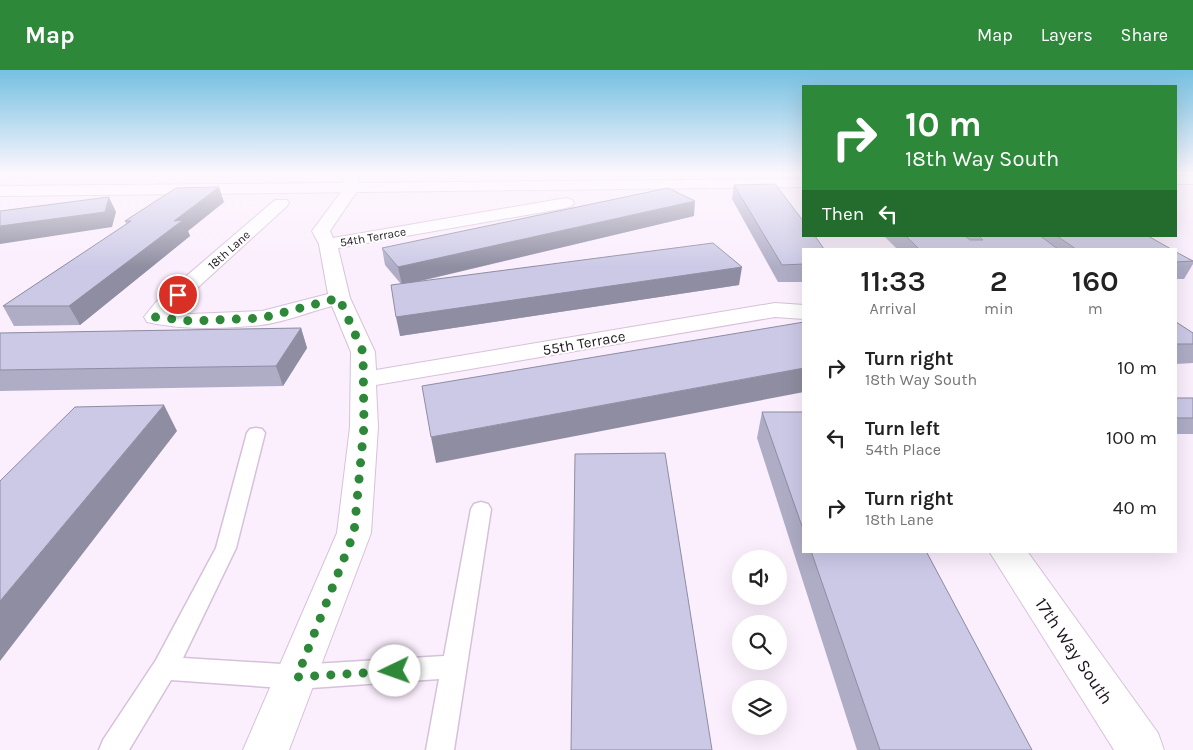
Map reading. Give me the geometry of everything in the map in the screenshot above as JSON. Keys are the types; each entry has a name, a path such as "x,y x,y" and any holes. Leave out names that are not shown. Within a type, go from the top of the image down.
{"street":[{"path":"68,206 81,205"},
{"name":"18th Lane","path":"279,205 155,317 191,321 262,318 339,298"},
{"path":"266,750 354,533 364,426 363,352 339,298 328,244 321,232 337,205"},
{"name":"54th Terrace","path":"328,244 556,205"},
{"name":"55th Terrace","path":"364,380 775,310 802,312"},
{"name":"17th Way South","path":"1008,553 1141,750"}],"lane":[{"path":"113,750 165,668 226,548 256,433"},
{"path":"440,750 481,509"},
{"path":"165,668 297,677 454,667"}],"building":[{"path":"49,205 107,205 105,212 0,226 0,211"},
{"path":"150,205 196,205 174,221 183,220 69,306 3,306 131,221 125,221"},
{"path":"588,205 678,205 398,267 382,248"},
{"path":"746,205 791,205 802,219 802,237 816,237 823,248 802,248 802,264 782,265"},
{"path":"907,237 966,237 970,240 983,240 980,237 1041,237 1057,248 918,248"},
{"path":"1058,237 1150,237 1169,248 1075,248"},
{"path":"713,243 742,267 396,317 391,285"},
{"path":"1177,253 1193,261 1177,262"},
{"path":"802,322 802,368 431,437 422,386"},
{"path":"1177,323 1193,333 1193,344 1177,344"},
{"path":"301,328 276,366 0,370 0,333"},
{"path":"1177,398 1193,398 1193,418 1178,418"},
{"path":"164,405 0,601 0,481 75,407"},
{"path":"762,412 802,412 802,526"},
{"path":"665,453 712,750 571,750 575,454"},
{"path":"812,553 927,553 1032,750 880,750"}],"route":[{"path":"178,295 155,317 191,321 230,321 262,318 339,298 363,352 364,426 354,533 297,677 395,671"}]}
